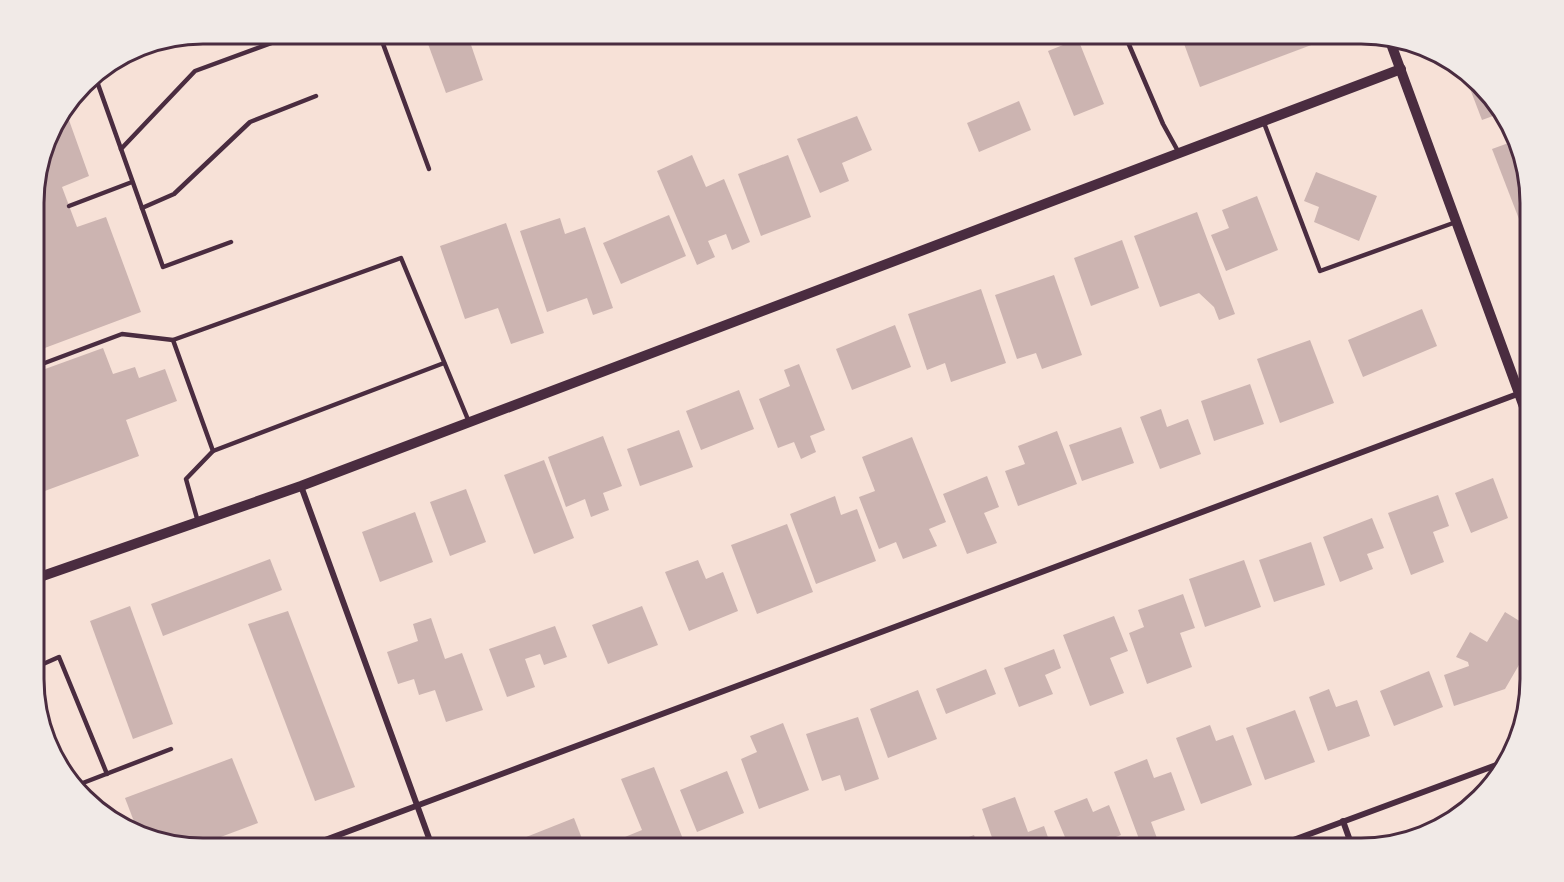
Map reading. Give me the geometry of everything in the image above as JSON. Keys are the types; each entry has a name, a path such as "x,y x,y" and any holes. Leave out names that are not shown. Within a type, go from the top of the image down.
{"street":[{"path":"331,838 1519,394 1392,47"},
{"path":"44,576 301,486 1401,69"},
{"path":"301,486 429,838"},
{"path":"1298,838 1495,766"},
{"path":"1343,821 1349,838"}],"lane":[{"path":"121,149 195,71 269,44"},
{"path":"383,44 429,169"},
{"path":"1129,44 1163,124 1180,153"},
{"path":"98,83 163,267 231,242"},
{"path":"142,208 174,194 250,122 316,96"},
{"path":"1263,121 1320,271 1456,222"},
{"path":"69,206 132,182"},
{"path":"44,363 122,334 173,340 401,258 469,422"},
{"path":"173,340 213,451"},
{"path":"198,522 186,479 213,451 444,363"},
{"path":"44,664 59,657 107,774"},
{"path":"82,783 171,749"}],"building":[{"path":"428,44 471,44 483,80 446,93"},
{"path":"1066,44 1080,44 1104,104 1074,116 1048,51"},
{"path":"1184,44 1314,44 1200,87"},
{"path":"1469,85 1494,116 1482,120"},
{"path":"1019,101 1031,130 979,152 967,123"},
{"path":"857,116 872,150 842,163 849,181 820,193 797,139"},
{"path":"68,118 89,176 62,187 77,227 106,217 141,312 44,348 45,182 52,151"},
{"path":"1508,143 1519,182 1520,222 1492,149"},
{"path":"692,155 706,187 724,179 750,242 732,250 726,234 708,241 715,257 697,265 657,171"},
{"path":"788,155 811,217 761,236 738,174"},
{"path":"1316,172 1377,196 1359,241 1314,222 1319,207 1304,201"},
{"path":"1257,196 1278,250 1226,271 1211,235 1229,228 1222,210"},
{"path":"1197,212 1235,314 1219,320 1214,307 1199,293 1160,307 1134,236"},
{"path":"669,215 686,256 621,284 603,243"},
{"path":"560,218 565,234 585,227 613,308 593,315 587,298 547,312 520,231"},
{"path":"506,223 544,333 511,344 498,308 465,319 440,246"},
{"path":"1122,240 1139,288 1091,306 1074,258"},
{"path":"1054,275 1082,355 1042,369 1036,353 1017,359 995,295"},
{"path":"981,289 1006,363 951,382 945,363 927,370 908,314"},
{"path":"1422,309 1437,346 1363,377 1348,340"},
{"path":"895,325 911,367 852,390 836,349"},
{"path":"1310,340 1334,403 1280,423 1257,359"},
{"path":"103,348 113,374 135,367 139,378 165,369 177,401 126,420 139,456 44,491 44,369"},
{"path":"799,364 825,430 810,436 816,452 801,459 794,442 778,448 759,399 790,386 784,370"},
{"path":"1250,384 1264,424 1214,441 1201,401"},
{"path":"739,390 754,429 701,450 686,411"},
{"path":"1161,409 1167,427 1188,419 1201,454 1160,469 1140,417"},
{"path":"1121,427 1134,463 1082,481 1069,445"},
{"path":"679,430 693,467 640,486 627,449"},
{"path":"1057,431 1077,484 1018,506 1005,471 1025,464 1018,446"},
{"path":"603,436 622,486 603,493 609,510 591,517 585,499 566,507 548,457"},
{"path":"912,437 946,522 929,529 937,546 903,559 896,542 879,549 859,497 875,491 862,457"},
{"path":"544,460 574,538 534,554 504,475"},
{"path":"987,476 999,507 984,513 997,543 967,554 943,494"},
{"path":"1493,478 1508,518 1471,533 1455,493"},
{"path":"466,489 486,542 450,556 430,502"},
{"path":"1438,495 1449,526 1433,532 1444,562 1411,575 1388,513"},
{"path":"835,496 841,515 857,509 876,561 816,584 790,514"},
{"path":"415,512 433,562 380,582 362,532"},
{"path":"1372,518 1384,548 1367,554 1373,569 1340,582 1323,537"},
{"path":"787,524 813,592 757,614 731,545"},
{"path":"1311,542 1325,585 1274,602 1259,560"},
{"path":"270,559 282,590 163,636 151,604"},
{"path":"698,560 706,579 723,572 738,611 689,631 665,572"},
{"path":"1244,560 1261,607 1205,627 1189,579"},
{"path":"1183,594 1195,628 1180,633 1192,667 1147,684 1129,633 1144,627 1138,610"},
{"path":"130,606 173,724 133,739 90,621"},
{"path":"642,606 658,645 608,664 592,625"},
{"path":"288,611 355,787 315,801 248,624"},
{"path":"1505,612 1520,621 1520,663 1505,689 1454,706 1444,675 1469,666 1468,662 1456,657 1470,632 1487,642"},
{"path":"1114,616 1128,651 1110,658 1124,693 1090,706 1063,635"},
{"path":"431,618 445,659 462,653 483,710 446,722 435,690 419,695 414,679 398,684 387,652 418,641 413,624"},
{"path":"555,626 567,657 544,665 540,654 525,659 535,687 507,697 489,649"},
{"path":"1054,649 1061,668 1045,675 1053,694 1019,707 1004,668"},
{"path":"986,669 996,694 946,714 936,689"},
{"path":"1429,671 1443,707 1394,726 1380,691"},
{"path":"1329,689 1336,707 1357,700 1370,736 1328,751 1309,697"},
{"path":"918,690 937,739 888,758 870,709"},
{"path":"1295,710 1315,762 1265,780 1246,728"},
{"path":"858,717 879,779 845,791 840,775 822,781 806,734"},
{"path":"783,723 809,790 759,809 741,759 757,752 750,736"},
{"path":"1210,725 1216,741 1233,735 1252,785 1201,804 1176,738"},
{"path":"232,758 258,823 218,838 182,837 161,833 134,822 125,798"},
{"path":"1147,759 1154,778 1171,772 1185,810 1151,822 1157,838 1139,838 1114,772"},
{"path":"654,767 683,838 625,838 642,830 621,779"},
{"path":"727,771 744,813 697,832 680,790"},
{"path":"1015,797 1028,832 1044,826 1048,838 992,838 982,809"},
{"path":"1087,798 1093,812 1109,805 1121,835 1113,838 1065,838 1054,811"},
{"path":"574,818 582,838 524,838"}]}
